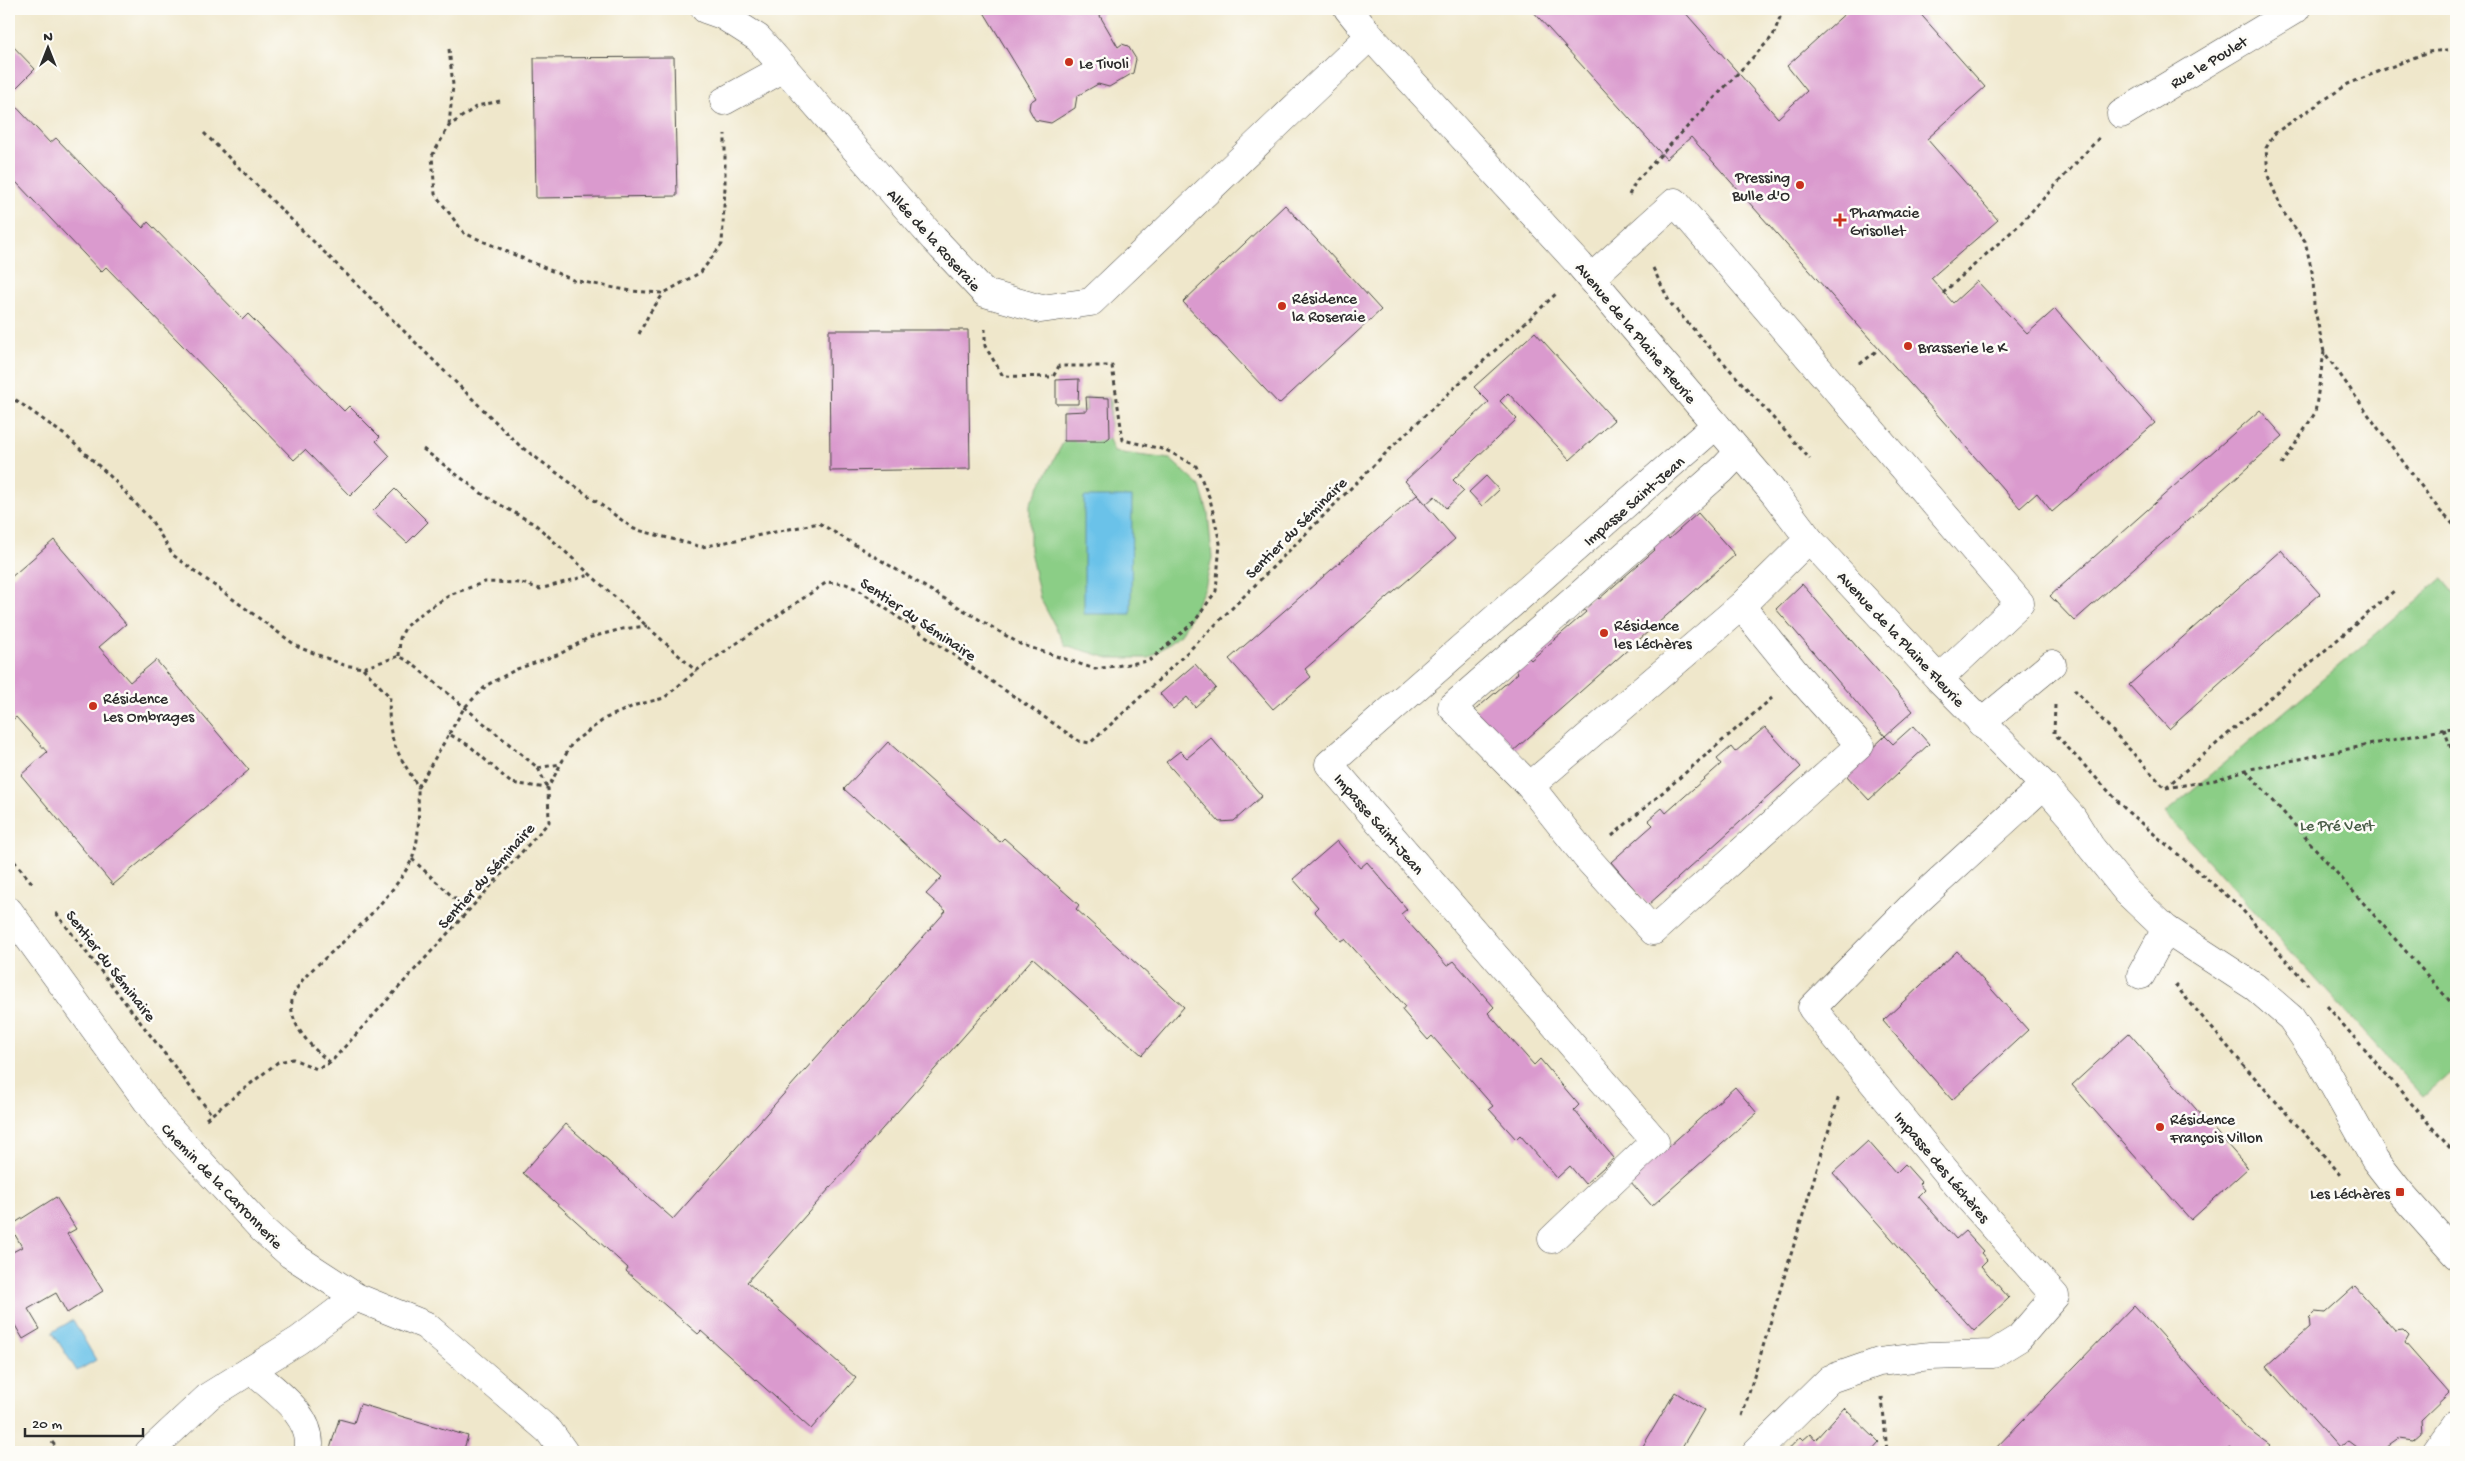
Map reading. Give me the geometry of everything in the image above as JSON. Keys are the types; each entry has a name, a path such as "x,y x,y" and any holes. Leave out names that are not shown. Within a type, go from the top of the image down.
{"street":[{"name":"Allée de la Roseraie","path":"705,9 722,15 758,38 934,239 985,293 1040,309 1091,302 1370,36"},
{"name":"Avenue de la Plaine Fleurie","path":"1348,9 1370,36 1591,278 1774,493 1809,539 1981,723 2044,785 2072,817 2090,846 2127,892 2166,930 2255,987 2291,1018 2320,1061 2375,1160 2400,1192 2456,1255"},
{"name":"Rue le Poulet","path":"2121,114 2296,9"},
{"path":"724,102 784,68"},
{"path":"1591,278 1675,202 2020,603 1939,679"},
{"name":"Impasse Saint-Jean","path":"1552,1239 1655,1141 1329,764 1716,425"},
{"path":"1739,452 1722,470 1452,707 1530,786 1587,858 1653,931 1860,745 1798,676 1741,606"},
{"path":"1530,786 1741,606 1809,539"},
{"path":"1981,723 2052,664"},
{"name":"Impasse des Léchères","path":"1756,1452 1830,1379 1879,1362 1930,1356 1992,1354 2019,1338 2055,1296 1958,1186 1812,1008 1914,904 2044,785"},
{"name":"Chemin de la Carronnerie","path":"9,911 158,1116 179,1141 270,1236 290,1254 356,1297 425,1325 549,1430 564,1452"},
{"path":"2146,966 2166,930"},
{"path":"149,1452 208,1396 299,1340 356,1297"},
{"path":"251,1370 285,1400 306,1424 308,1452"},
{"path":"2436,1452 2456,1424"}],"path":[{"path":"1628,196 1636,181 1773,36 1783,9"},
{"path":"449,49 453,85 449,126 432,156 436,194 464,233 573,280 631,291 664,292"},
{"path":"2282,465 2316,413 2324,352 2314,306 2313,276 2305,241 2283,212 2268,176 2266,148 2275,133 2348,84 2428,52 2456,49"},
{"path":"449,126 477,106 500,102"},
{"path":"638,334 664,292 701,272 722,244 725,187 724,102"},
{"path":"1943,292 2020,224 2121,114"},
{"path":"204,133 520,446 634,529 702,547 819,523 1020,644 1095,669 1150,661 1195,621 1216,592 1220,543 1210,499 1196,466 1166,450 1123,440 1112,366 1059,366 1052,377 1003,376 985,346 985,293"},
{"path":"1631,240 1651,263 1670,303 1810,459"},
{"name":"Sentier du Séminaire","path":"330,1063 470,912 549,822 548,788 560,764 572,743 606,718 636,705 664,698 696,671 827,582 846,584 857,589 1079,741 1090,743 1155,685 1392,446 1558,291"},
{"path":"2324,352 2440,511 2456,527"},
{"path":"9,395 66,436 110,476 151,520 173,555 298,647 344,665 363,668 399,656 410,662 538,768 548,788"},
{"path":"9,407 16,401"},
{"path":"423,448 485,496 536,525 696,671"},
{"path":"399,656 400,638 406,626 426,610 452,594 485,582 522,583 540,589 590,575"},
{"path":"2165,788 2394,591"},
{"path":"418,787 464,708 487,685 517,669 560,654 588,638 622,628 647,626"},
{"path":"2052,664 2165,788"},
{"path":"179,1141 278,1062 293,1059 317,1068 330,1063 308,1044 294,1022 293,998 306,974 356,929 386,896 412,859 418,829 418,787 392,742 388,722 390,697 363,668"},
{"path":"1587,858 1798,676"},
{"path":"2050,737 2054,733 2056,706"},
{"path":"2165,788 2215,780 2246,770 2456,727"},
{"path":"2444,729 2456,762"},
{"path":"2054,733 2128,812 2238,905 2312,989"},
{"path":"449,734 470,746 511,783 548,788"},
{"path":"538,768 560,764"},
{"path":"2246,770 2456,1008"},
{"path":"2096,786 2101,784"},
{"path":"9,855 33,885"},
{"path":"412,859 470,912"},
{"name":"Sentier du Séminaire","path":"51,907 212,1115"},
{"path":"2146,966 2240,1061 2347,1181"},
{"path":"2325,1004 2456,1155"},
{"path":"1740,1424 1845,1078 1854,1058"},
{"path":"1879,1362 1887,1452"},
{"path":"52,1442 60,1452"}],"green space":[{"path":"1086,397 1109,398 1111,402 1109,439 1114,452 1170,459 1200,486 1208,513 1212,558 1205,588 1181,635 1149,658 1109,658 1065,645 1040,598 1030,551 1030,504 1064,441 1064,412 1086,411"},
{"name":"Le Pré Vert","path":"2442,578 2456,595 2456,1068 2423,1097 2165,813"}],"water":[{"path":"1084,497 1132,497 1131,614 1084,614"},
{"path":"73,1320 96,1360 77,1371 52,1332"}],"building":[{"name":"Le Tivoli","path":"982,9 1103,9 1100,16 1118,47 1122,44 1128,46 1136,59 1133,73 1109,87 1098,84 1077,96 1075,108 1051,123 1035,120 1029,109 1030,102 1036,98"},
{"path":"1531,9 1682,9 1778,118 1807,91 1787,66 1850,9 1916,9 1985,87 1927,139 1998,220 1931,278 1953,303 1977,281 2027,334 2055,309 2155,423 2052,512 2037,493 2020,508 1691,137 1666,159"},
{"path":"9,42 35,69 9,95"},
{"path":"674,57 677,196 536,198 534,58"},
{"path":"9,99 50,143 56,138 143,228 148,222 243,319 248,314 344,411 349,406 380,437 376,441 390,456 350,496 305,450 294,460 106,267 101,272 16,182 12,186 9,183"},
{"name":"Résidence la Roseraie","path":"1285,205 1381,310 1279,404 1183,302"},
{"path":"829,330 968,330 970,469 830,471"},
{"path":"1535,332 1614,420 1570,460 1508,393 1500,401 1517,419 1453,480 1464,491 1446,508 1435,496 1426,504 1405,481 1489,402 1474,387"},
{"path":"1079,379 1078,404 1056,404 1056,380"},
{"path":"1086,397 1109,398 1110,437 1105,441 1064,441 1064,412 1087,411"},
{"path":"2260,410 2283,436 2074,621 2050,596"},
{"path":"1486,476 1499,490 1482,506 1469,492"},
{"path":"395,489 428,522 407,543 373,511"},
{"path":"1417,495 1455,539 1305,669 1311,677 1273,709 1229,659"},
{"name":"Résidence les Léchères","path":"1698,513 1735,555 1511,753 1474,711 1518,673 1513,667 1526,655 1531,660 1586,612 1581,606 1595,595 1599,599 1655,550 1650,545 1664,532 1669,539"},
{"name":"Résidence Les Ombrages","path":"54,540 126,624 99,647 130,682 156,660 249,770 113,885 21,775 47,752 16,717 9,723 9,579"},
{"path":"2281,550 2320,594 2169,729 2129,685"},
{"path":"1802,584 1913,711 1885,736 1776,609"},
{"path":"1195,664 1216,688 1195,707 1187,697 1173,709 1160,694"},
{"path":"1913,726 1929,744 1869,800 1845,774 1885,736 1893,744"},
{"path":"1765,727 1801,767 1648,905 1611,862 1653,825 1648,820 1662,808 1666,813 1721,764 1717,759 1731,747 1735,752"},
{"path":"1211,738 1262,796 1234,821 1219,822 1166,762 1180,751 1187,758"},
{"path":"888,742 1000,842 1004,838 1079,905 1076,909 1184,1007 1142,1055 1033,958 747,1282 856,1378 811,1429 701,1331 698,1334 626,1271 628,1268 523,1173 566,1124 673,1219 946,911 926,894 942,877 844,789"},
{"path":"1337,841 1360,868 1367,862 1407,909 1401,914 1447,966 1454,961 1494,1007 1488,1013 1534,1065 1540,1059 1579,1105 1574,1110 1614,1158 1585,1184 1570,1166 1557,1178 1520,1135 1516,1139 1489,1109 1493,1106 1432,1036 1428,1040 1402,1010 1405,1006 1345,939 1341,941 1314,911 1318,907 1293,879"},
{"path":"1957,951 2028,1030 1952,1100 1883,1021"},
{"name":"Résidence François Villon","path":"2129,1033 2248,1168 2191,1220 2072,1085"},
{"path":"1735,1087 1757,1113 1652,1206 1630,1181"},
{"path":"1868,1141 1896,1173 1905,1164 1921,1182 1919,1184 1924,1190 1918,1196 1956,1239 1965,1231 1983,1251 1981,1253 1987,1260 1981,1266 2009,1298 1974,1331 1833,1173"},
{"path":"56,1197 76,1229 67,1234 103,1291 67,1313 56,1293 28,1309 40,1329 23,1339 9,1315 9,1254 22,1247 10,1226"},
{"path":"2355,1286 2395,1331 2403,1330 2409,1336 2405,1343 2449,1393 2421,1420 2422,1433 2414,1440 2400,1438 2380,1452 2365,1452 2349,1440 2339,1448 2266,1366 2310,1327 2309,1318 2315,1312 2325,1313"},
{"path":"2134,1305 2245,1427 2270,1445 2264,1452 2237,1452 2230,1447 2227,1452 1992,1452"},
{"path":"1675,1392 1704,1410 1679,1452 1640,1451"},
{"path":"360,1404 468,1436 463,1452 329,1452 339,1419 354,1423"},
{"path":"1844,1408 1879,1442 1870,1452 1786,1452 1800,1437 1803,1440 1810,1434 1815,1440"}],"place":[{"name":"Le Tivoli","path":"1069,62"},
{"name":"Pressing Bulle d'O","path":"1800,185"},
{"name":"Pharmacie Grisollet","path":"1840,220"},
{"name":"Résidence la Roseraie","path":"1282,306"},
{"name":"Brasserie le K","path":"1908,346"},
{"name":"Résidence les Léchères","path":"1604,633"},
{"name":"Résidence Les Ombrages","path":"93,706"},
{"name":"Résidence François Villon","path":"2160,1127"},
{"name":"Les Léchères","path":"2400,1192"}]}
